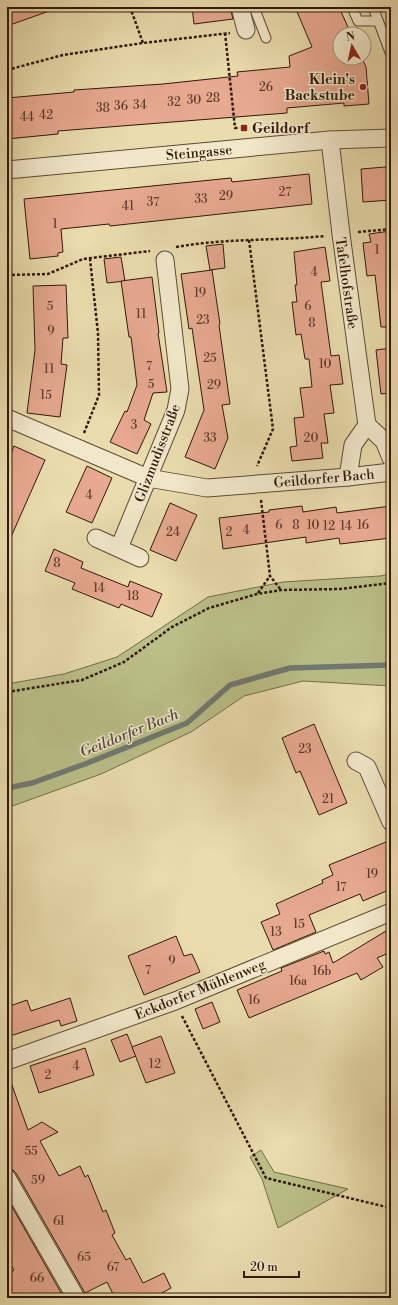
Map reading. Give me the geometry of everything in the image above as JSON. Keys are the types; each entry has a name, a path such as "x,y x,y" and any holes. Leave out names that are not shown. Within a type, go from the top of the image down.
{"street":[{"path":"240,7 246,30"},
{"name":"Steingasse","path":"7,170 330,140 391,138"},
{"name":"Tafelhofstraße","path":"330,140 367,425"},
{"name":"Glizmudisstraße","path":"118,548 176,410 180,389 164,252"},
{"name":"Geildorfer Bach","path":"7,418 79,447 148,478 207,488 348,477 391,472"},
{"path":"348,477 353,445 367,425 384,441 391,458"},
{"path":"96,538 140,558"},
{"path":"356,761 366,767 391,822"},
{"name":"Eckdorfer Mühlenweg","path":"7,1061 175,1001 391,912"},
{"path":"7,1178 76,1298"}],"lane":[{"path":"254,7 266,38"},
{"path":"352,7 358,21 378,21"},
{"path":"373,7 391,55"}],"path":[{"path":"130,7 143,43"},
{"path":"7,70 63,55 246,30"},
{"path":"225,33 235,128 244,128"},
{"path":"7,275 48,274 82,259 164,252 199,243 288,239 391,229"},
{"path":"249,240 273,429 254,484 270,576 281,590"},
{"path":"79,447 99,394 98,333 90,259"},
{"path":"257,594 270,576"},
{"path":"7,692 82,680 124,662 172,627 209,608 257,594 281,590 340,589 391,583"},
{"path":"175,1001 266,1178 391,1208"}],"green space":[{"path":"391,574 391,686 303,681 244,696 191,732 101,774 7,808 7,684 64,674 117,657 208,597 283,582"},
{"path":"261,1150 274,1172 348,1189 278,1228 262,1179 250,1157"}],"building":[{"path":"7,7 54,7 55,9 7,26"},
{"path":"192,7 230,7 233,19 194,24"},
{"path":"295,7 339,7 347,26 332,26 332,66 366,66 369,104 344,106 344,103 287,108 287,113 58,131 58,134 7,139 7,98 74,92 74,90 163,84 238,76 237,72 290,67 289,56 312,47"},
{"path":"391,167 391,200 363,202 361,169"},
{"path":"309,174 312,204 110,226 109,224 61,229 63,252 58,253 58,256 30,259 24,199 231,178 232,182"},
{"path":"391,231 391,327 381,327 375,275 367,276 363,243 371,242 369,234"},
{"path":"223,244 225,268 210,270 206,246"},
{"path":"325,247 330,281 321,282 331,356 339,355 343,384 330,385 334,413 324,414 328,443 321,443 323,458 292,461 290,447 297,446 294,418 304,417 300,388 312,387 309,359 305,359 301,334 296,335 292,302 297,302 294,252"},
{"path":"121,257 125,281 107,283 104,259"},
{"path":"212,270 230,404 222,405 228,438 215,469 185,457 204,410 192,328 189,329 181,274"},
{"path":"152,277 158,333 167,392 153,393 144,420 151,424 137,454 110,442 125,411 127,412 137,385 131,337 129,337 121,281"},
{"path":"66,285 68,338 63,338 61,364 67,365 60,417 27,413 35,350 33,286"},
{"path":"391,348 391,393 381,394 376,350"},
{"path":"14,446 45,460 7,546 7,463"},
{"path":"87,466 112,478 92,523 66,512"},
{"path":"170,503 197,515 176,561 150,550"},
{"path":"302,506 303,512 336,507 337,513 391,506 391,538 340,544 339,538 306,543 306,537 223,549 219,518 269,512 269,510"},
{"path":"54,549 83,562 81,568 128,587 130,581 162,594 152,617 121,604 119,608 72,589 75,583 45,571"},
{"path":"314,724 347,803 319,815 300,771 296,773 282,738"},
{"path":"391,840 391,889 363,901 360,894 309,915 316,932 273,950 261,922 280,914 276,904 323,883 322,880 333,875 329,865"},
{"path":"391,928 391,952 377,958 383,967 361,980 357,973 249,1018 237,990 282,971 281,968 324,951 325,954 329,952 333,963"},
{"path":"176,936 184,956 192,954 200,972 144,995 128,956"},
{"path":"70,998 77,1021 61,1026 59,1020 7,1037 7,1007 27,1000 31,1011"},
{"path":"212,1002 220,1022 203,1029 195,1009"},
{"path":"127,1034 136,1056 120,1062 111,1040"},
{"path":"161,1036 175,1073 146,1083 132,1047"},
{"path":"85,1048 94,1075 39,1093 30,1066"},
{"path":"9,1077 28,1130 42,1122 58,1132 40,1141 59,1176 80,1166 85,1177 88,1175 103,1212 106,1210 115,1233 112,1235 126,1260 130,1258 143,1283 164,1273 171,1288 160,1294 162,1298 115,1298 107,1282 85,1293 16,1173 12,1169 7,1168 7,1078"},
{"path":"7,1198 64,1298 7,1298 7,1275 14,1270 7,1258"}],"waterway":[{"name":"Geildorfer Bach","path":"7,788 32,783 85,764 187,723 230,685 290,668 391,665"}],"place":[{"name":"Klein's Backstube","path":"363,87"},
{"name":"Geildorf","path":"244,128"}]}
